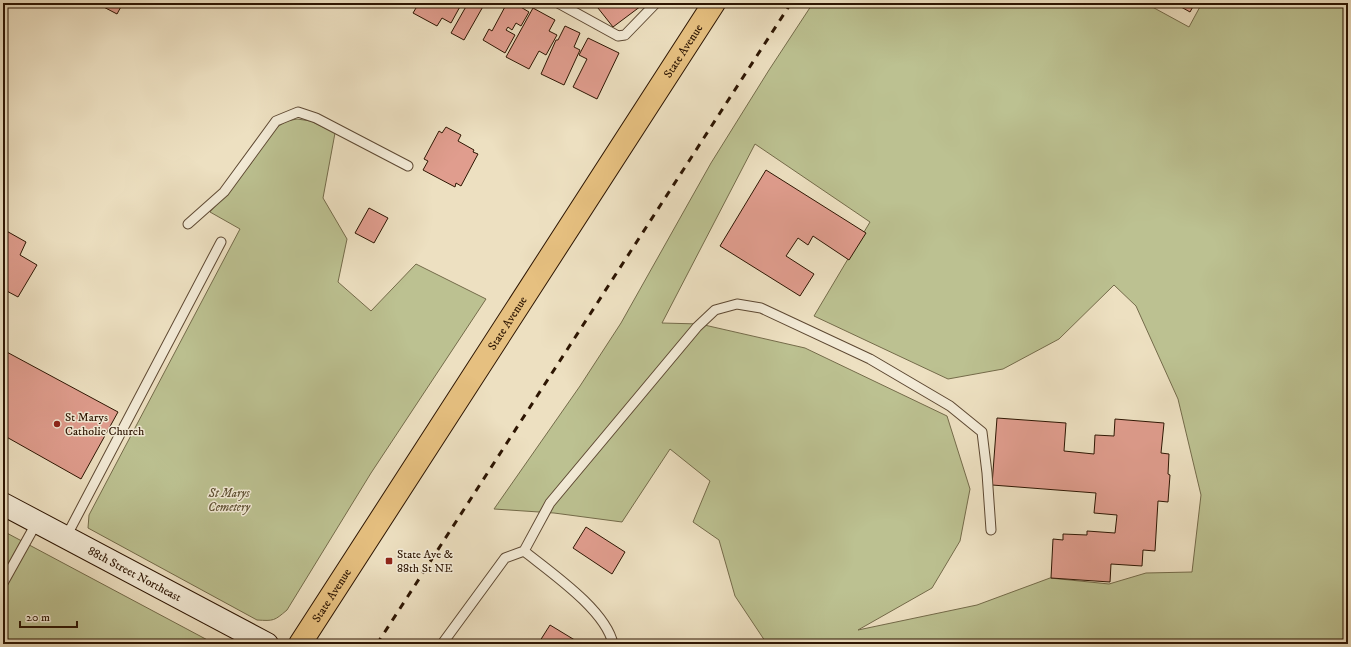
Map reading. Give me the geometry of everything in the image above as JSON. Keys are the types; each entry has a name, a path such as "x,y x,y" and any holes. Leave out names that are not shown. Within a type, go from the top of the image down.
{"main road":[{"name":"State Avenue","path":"300,644 709,7"},
{"name":"88th Street Northeast","path":"3,504 267,644"}],"lane":[{"path":"558,3 618,36 625,34 656,3"},
{"path":"188,224 224,192 276,121 298,112 316,118 408,166"},
{"path":"66,537 221,242"},
{"path":"442,644 505,558 524,551 550,503 697,327 715,310 737,304 761,308 870,359 950,406 982,432 987,473 991,530"},
{"path":"3,583 37,522"},
{"path":"524,551 576,593 599,617 612,638 613,644"}],"green space":[{"path":"813,3 1145,3 1189,27 1202,3 1348,3 1348,644 767,644 735,596 719,540 693,522 710,481 670,449 622,522 554,513 494,509 580,386 621,323 711,163","holes":["755,144 870,222 814,316 948,379 1003,369 1059,339 1114,285 1136,306 1178,399 1201,495 1192,572 1146,573 1109,584 1050,578 977,605 858,630 932,588 960,541 970,489 947,416 805,348 700,324 662,323"]},
{"name":"St Marys Cemetery","path":"297,119 311,121 335,133 323,198 347,239 338,282 371,311 416,264 486,299 371,473 287,610 274,620 257,620 88,528 89,515 240,229 210,212 250,165 271,133 287,121"},
{"path":"3,531 215,644 3,644"}],"building":[{"path":"96,3 123,3 117,14"},
{"path":"419,3 462,3 451,23 442,18 437,26 413,13"},
{"path":"468,3 485,3 464,40 451,33"},
{"path":"507,3 514,3 529,12 521,26 516,23 512,30 508,27 506,30 515,35 505,53 483,40 489,29 492,31"},
{"path":"594,3 645,3 613,27"},
{"path":"1174,3 1195,3 1190,12"},
{"path":"533,8 555,20 549,31 557,35 546,55 539,51 529,69 506,57"},
{"path":"565,26 580,33 574,47 580,50 564,85 541,74 556,40 558,40"},
{"path":"588,38 619,53 597,99 573,87 587,59 579,55"},
{"path":"446,127 461,135 458,141 478,154 461,186 456,183 455,187 423,170 428,161 424,159 439,131 442,133"},
{"path":"766,170 866,233 849,260 813,236 808,245 798,238 786,256 814,274 800,296 720,246"},
{"path":"369,208 388,218 374,243 355,233"},
{"path":"3,229 26,242 20,255 37,265 18,297 3,289"},
{"name":"St Marys Catholic Church","path":"3,350 118,412 81,479 3,435"},
{"path":"997,418 1066,423 1064,451 1094,454 1095,435 1114,436 1115,419 1164,423 1161,453 1169,454 1168,474 1170,475 1168,502 1158,501 1155,551 1143,550 1142,566 1111,564 1110,582 1051,578 1053,539 1063,540 1063,534 1087,535 1087,531 1115,533 1117,515 1094,513 1096,493 992,485"},
{"path":"586,527 625,552 612,574 573,548"},
{"path":"550,625 578,642 577,644 538,644"}],"railway":[{"path":"377,644 791,3"}],"place":[{"name":"St Marys Catholic Church","path":"57,424"},
{"name":"State Ave & 88th St NE","path":"389,561"}]}
